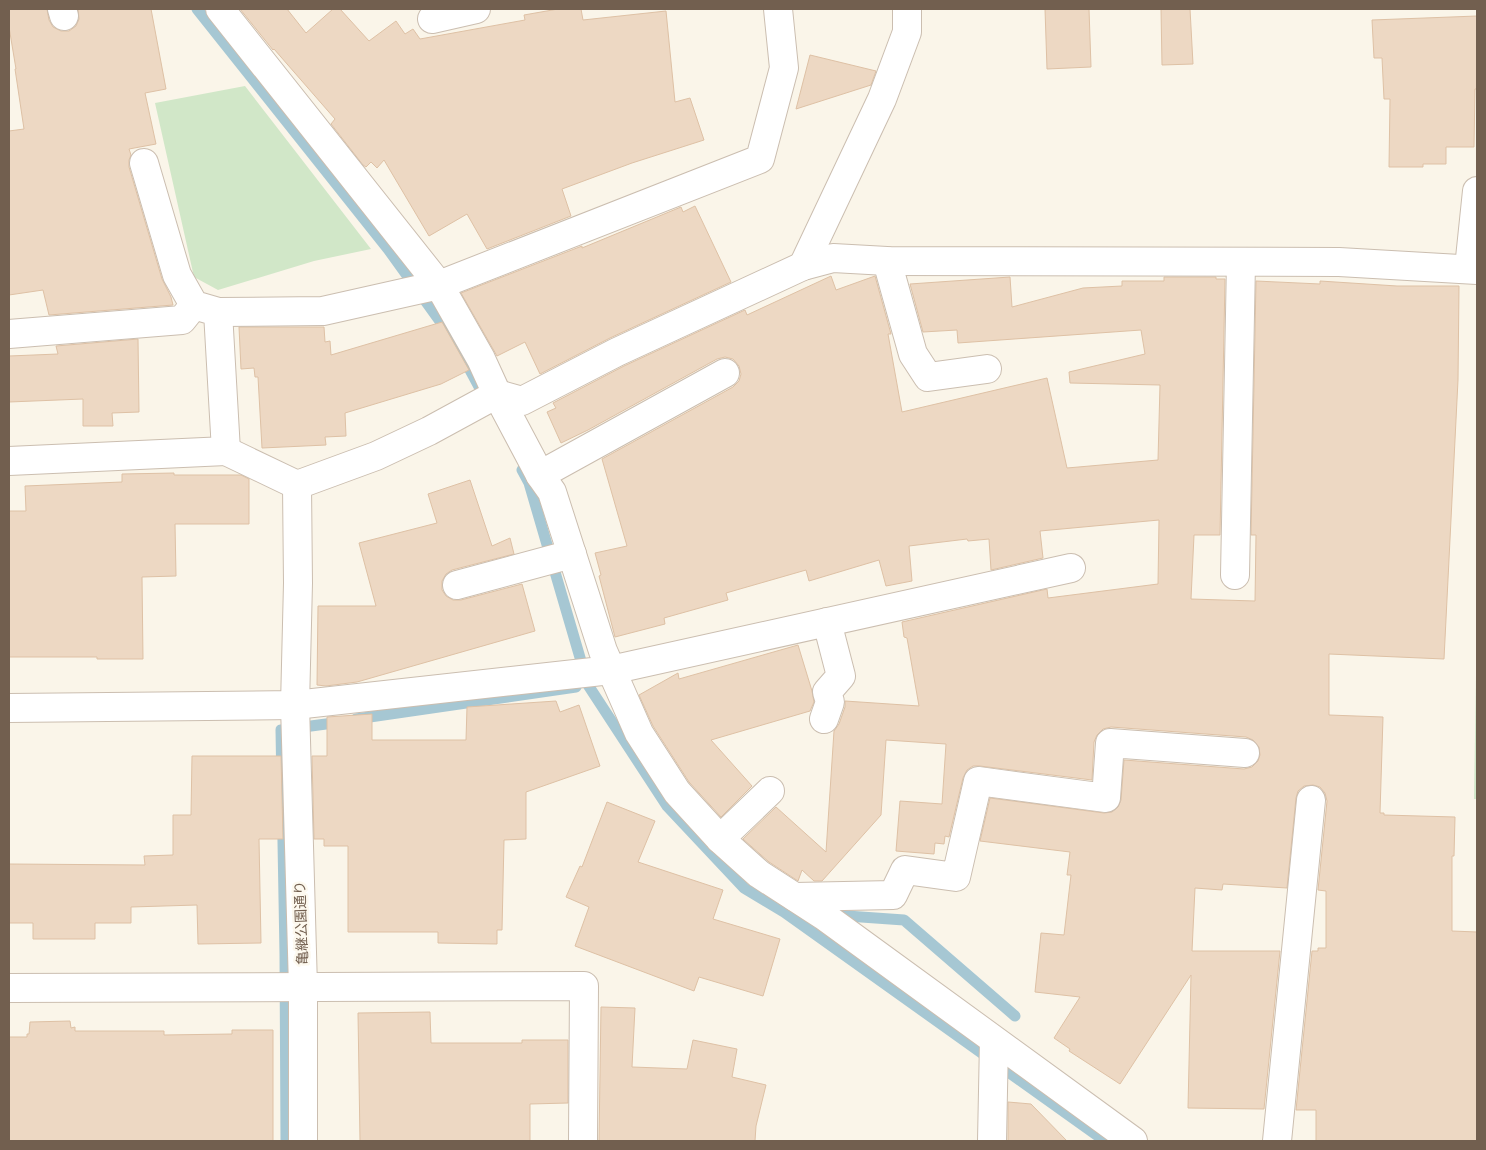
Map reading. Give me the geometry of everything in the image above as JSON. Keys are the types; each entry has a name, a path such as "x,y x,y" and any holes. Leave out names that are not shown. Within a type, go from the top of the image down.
{"street":[{"path":"220,9 439,285 481,359 497,394 540,475 552,492 603,651 639,733 677,792 720,839 759,874 824,916 1133,1141"},
{"path":"432,19 476,9"},
{"path":"9,334 182,320 206,309 323,311 439,285 760,159 784,68 778,9"},
{"path":"803,266 882,99 907,32 907,9"},
{"path":"144,163 178,275 206,309 226,451"},
{"path":"9,460 226,451 297,485 376,456 429,431 497,394 522,401 617,352 803,266 832,258 887,260 1339,262 1473,269 1477,191"},
{"path":"887,260 913,354 928,377 987,369"},
{"path":"1235,575 1241,262"},
{"path":"540,475 725,374"},
{"name":"亀継公園通り","path":"297,485 296,705 303,987 303,1141"},
{"path":"457,585 572,554"},
{"path":"9,708 296,705 611,670 1071,568"},
{"path":"824,719 830,702 827,692 841,676 827,622"},
{"path":"795,897 893,895 905,870 956,877 978,781 1106,798 1110,743 1246,753"},
{"path":"720,839 770,791"},
{"path":"1277,1141 1311,800"},
{"path":"9,988 584,986 583,1141"},
{"path":"992,1141 994,1040"}],"green space":[{"path":"245,86 371,249 314,261 218,290 194,277 155,103"},
{"path":"1476,675 1477,799 1474,799"}],"building":[{"path":"9,9 47,9 49,20 53,27 61,31 69,31 76,26 79,19 78,9 151,9 166,89 145,93 156,144 129,149 131,155 129,167 162,279 173,305 49,315 43,290 9,295 9,131 24,129 9,27"},
{"path":"240,9 287,9 306,33 333,9 340,9 369,41 396,21 405,34 413,29 420,39 525,20 524,15 558,9 581,9 583,20 666,11 675,102 690,98 704,140 632,163 562,189 571,216 487,249 467,214 429,236 384,160 377,168 371,162 366,167 363,165 331,124 335,119 273,50"},
{"path":"1045,9 1089,9 1091,67 1047,69"},
{"path":"1161,9 1190,9 1193,64 1162,65"},
{"path":"1477,16 1477,89 1475,89 1474,147 1446,147 1446,164 1423,164 1423,167 1389,167 1390,99 1384,99 1382,58 1374,58 1372,20"},
{"path":"810,55 876,71 871,85 796,109"},
{"path":"695,206 731,282 610,338 540,374 525,342 497,356 461,293 582,246 582,248 681,207 683,212"},
{"path":"831,276 836,290 875,276 891,334 888,334 902,412 1047,378 1067,468 1158,460 1160,385 1070,383 1069,372 1145,354 1141,330 958,343 957,330 923,332 910,284 1010,277 1012,307 1083,288 1122,286 1122,281 1164,281 1164,277 1216,277 1216,279 1225,279 1220,535 1194,535 1191,599 1255,601 1256,535 1251,535 1256,281 1320,284 1320,281 1397,286 1459,286 1458,380 1444,659 1329,654 1329,715 1383,717 1380,813 1384,813 1384,815 1455,817 1454,856 1452,856 1452,931 1477,932 1477,1141 1316,1141 1316,1110 1296,1110 1312,951 1318,951 1318,948 1326,948 1326,891 1318,890 1327,801 1325,793 1320,787 1313,785 1304,786 1298,791 1296,798 1287,888 1223,884 1222,890 1195,888 1192,951 1280,951 1264,1109 1188,1108 1191,975 1120,1084 1069,1051 1070,1049 1054,1038 1080,997 1035,992 1041,933 1064,935 1071,875 1067,875 1070,852 980,841 990,798 1104,813 1112,812 1118,807 1121,800 1124,760 1244,769 1252,767 1258,761 1260,755 1259,747 1253,740 1246,737 1111,727 1103,729 1097,735 1094,742 1092,780 973,766 967,770 963,778 949,837 945,836 944,844 935,843 934,854 896,851 900,801 942,804 946,744 886,740 881,815 822,881 814,881 802,870 798,881 769,862 743,839 776,807 826,852 834,731 839,724 845,707 845,701 919,706 907,638 904,637 902,622 1047,589 1048,598 1158,584 1159,520 1040,531 1043,558 991,570 989,539 968,541 967,539 909,546 912,581 886,586 879,560 809,581 806,570 726,593 728,600 664,618 665,624 615,637 595,553 627,546 602,459 733,387 739,381 741,374 739,366 733,359 725,357 717,359 561,443 547,412 556,408 553,403 624,366 745,310 747,315"},
{"path":"442,322 469,370 441,384 345,413 346,436 325,437 326,445 262,448 258,377 255,377 254,368 241,369 239,327 324,327 325,342 330,341 331,355"},
{"path":"138,339 139,412 112,413 113,426 83,426 83,399 9,402 9,356 58,354 56,346"},
{"path":"174,473 174,475 241,475 249,479 249,524 175,524 176,576 142,577 143,659 9,657 9,511 26,511 25,486 122,482 122,474"},
{"path":"470,480 492,546 510,538 514,554 452,570 446,574 442,581 442,590 446,596 453,600 461,600 522,584 535,631 357,682 326,686 317,685 318,606 376,606 359,543 437,523 428,494"},
{"path":"798,645 814,702 810,711 711,740 752,786 721,817 689,782 653,726 639,695 678,673 679,679"},
{"path":"556,701 560,712 579,705 600,766 526,792 526,839 504,840 502,930 497,930 497,944 438,943 438,932 348,932 348,846 324,846 324,839 314,839 312,756 327,756 327,717 372,714 372,740 466,740 467,707"},
{"path":"192,756 281,756 283,839 259,839 261,943 198,944 197,905 131,907 131,923 95,923 95,939 33,939 33,923 9,923 9,864 145,865 144,856 173,855 173,815 191,815"},
{"path":"607,802 655,821 638,862 723,890 713,919 780,939 763,996 699,977 694,991 575,946 589,907 566,897 580,866 582,867"},
{"path":"601,1007 635,1008 632,1067 687,1069 693,1040 737,1049 732,1077 766,1085 756,1126 755,1141 599,1141"},
{"path":"430,1012 431,1043 522,1043 522,1040 568,1040 568,1103 530,1104 530,1141 360,1141 358,1013"},
{"path":"70,1021 71,1028 75,1027 75,1031 164,1031 164,1035 232,1034 232,1030 273,1030 273,1141 9,1141 9,1037 27,1037 30,1022"},
{"path":"1008,1102 1031,1104 1067,1141 1008,1141"}],"waterway":[{"path":"197,9 388,249 455,342 485,398"},
{"path":"522,470 529,483 588,685 667,806 744,888 784,912 1105,1141"},
{"path":"356,719 576,687"},
{"path":"286,1141 281,730 341,722"},
{"path":"833,915 904,920 1015,1016"}]}
